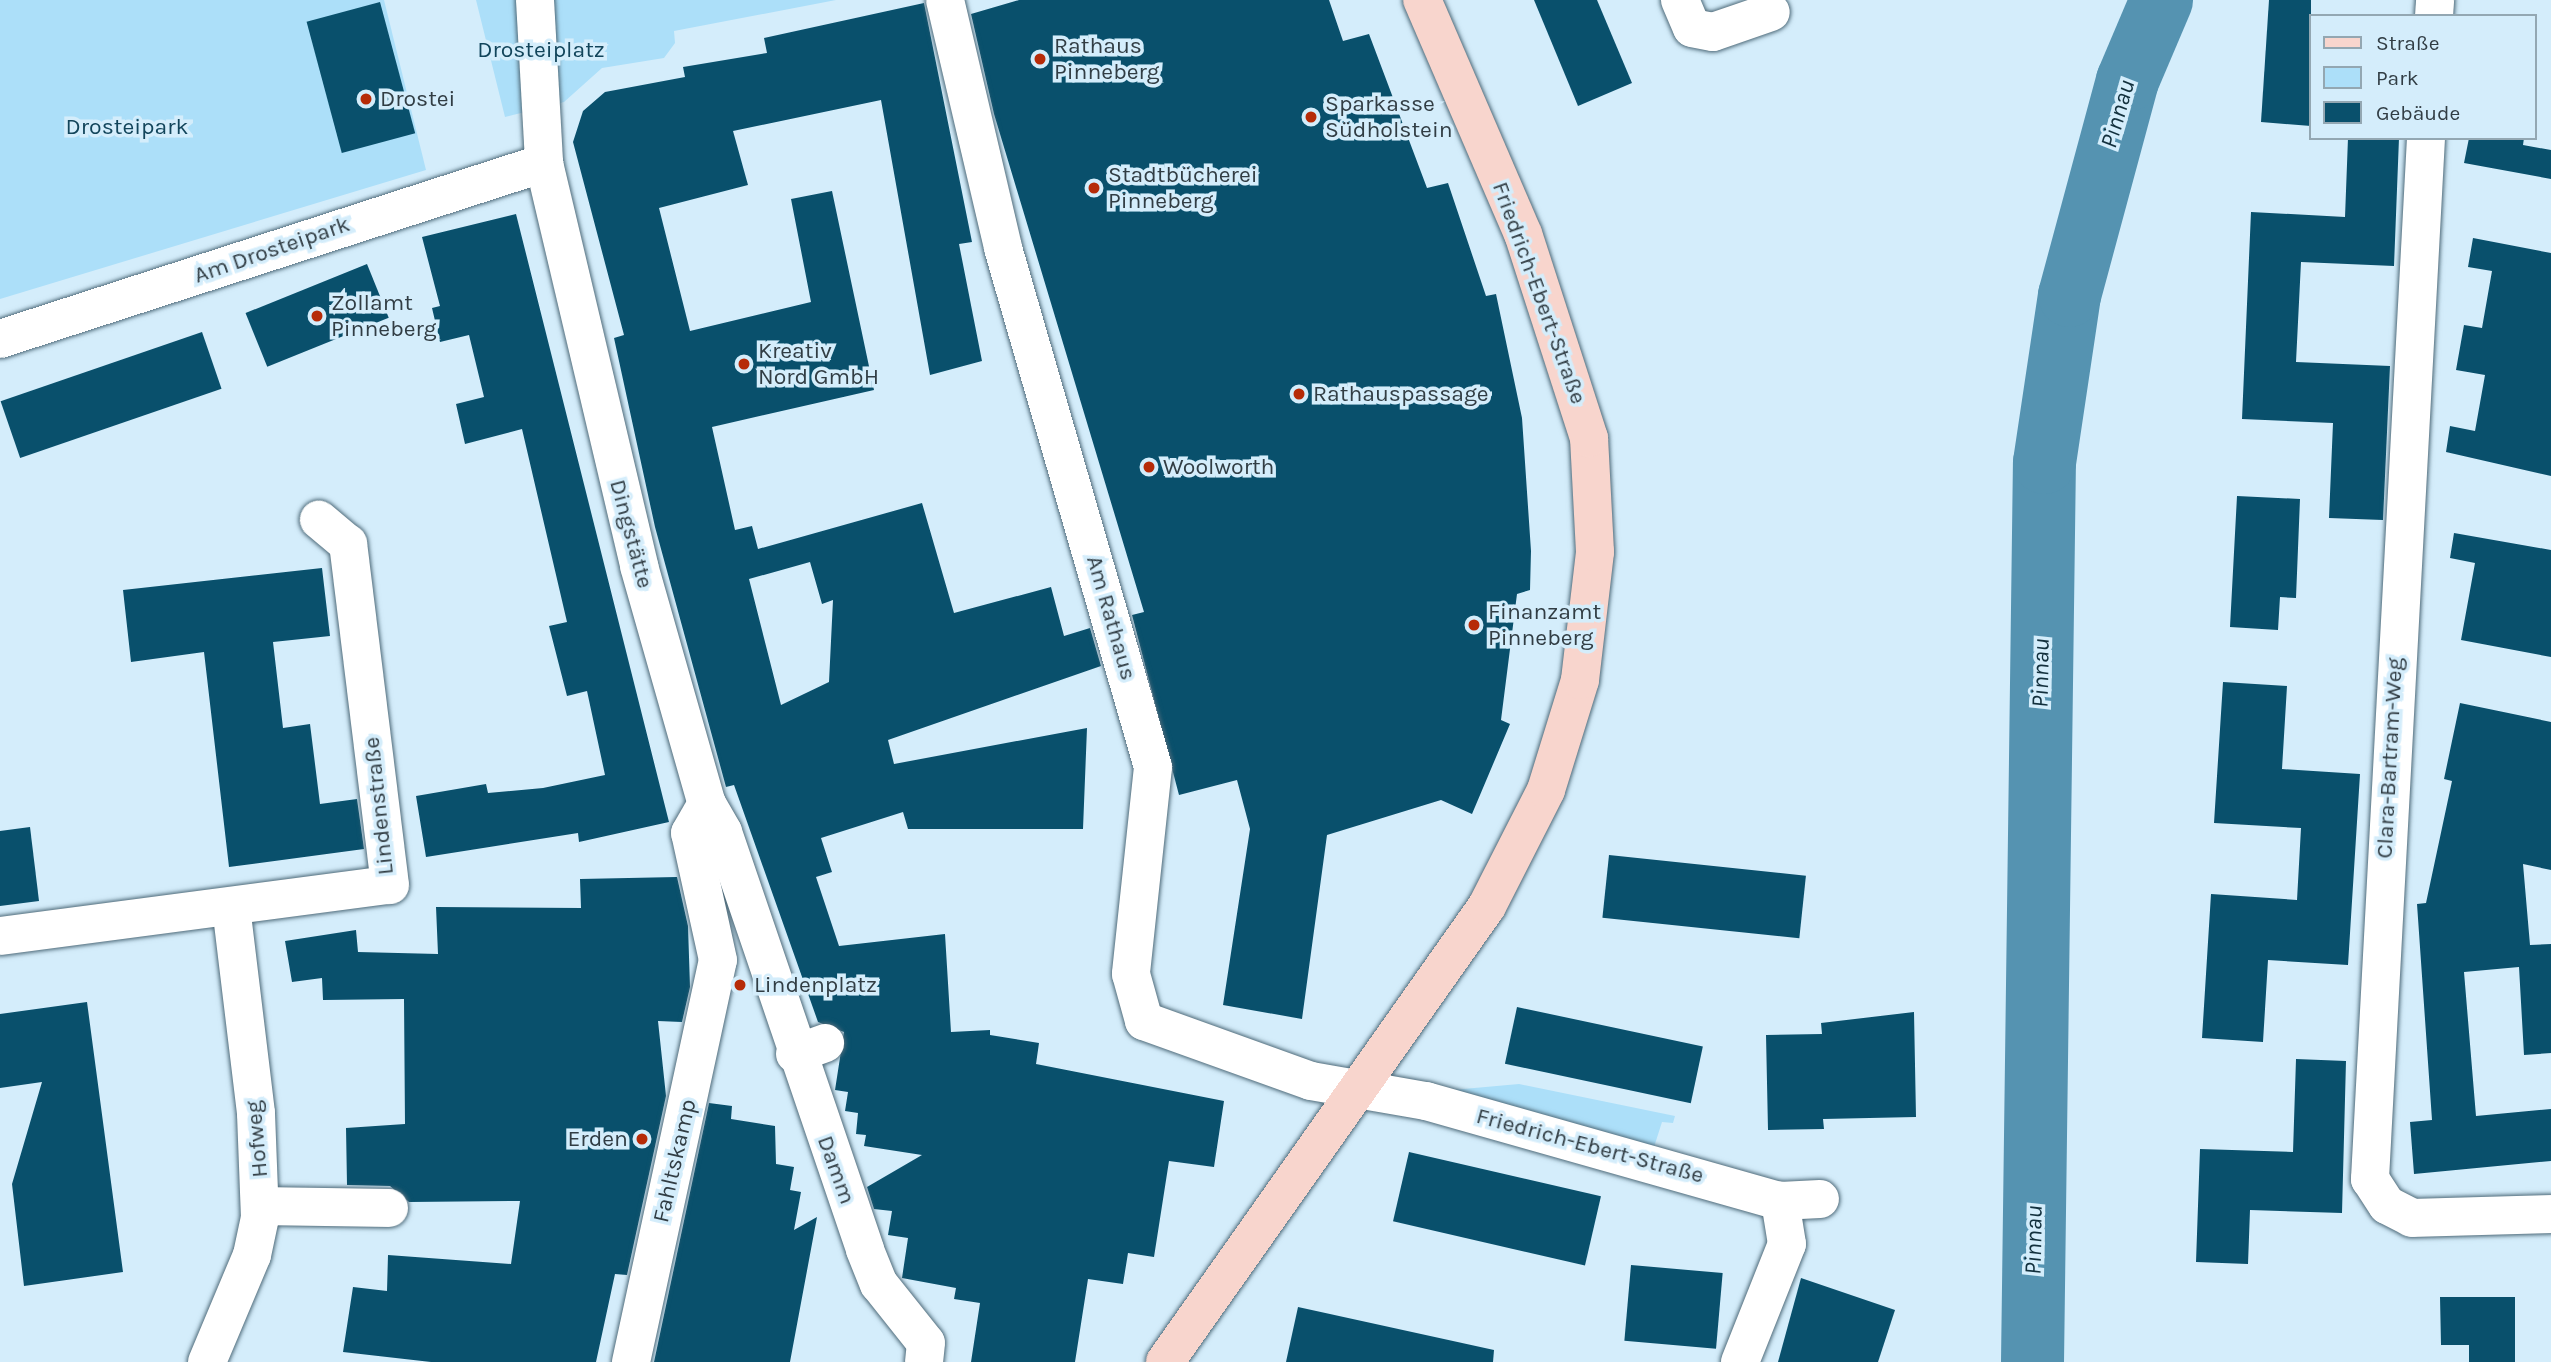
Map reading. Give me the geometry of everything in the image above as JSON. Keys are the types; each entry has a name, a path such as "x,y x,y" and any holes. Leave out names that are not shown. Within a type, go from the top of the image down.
{"main road":[{"name":"Friedrich-Ebert-Straße","path":"1165,1362 1487,906 1546,790 1580,680 1595,552 1589,438 1565,353 1522,234 1422,0"}],"street":[{"name":"Am Rathaus","path":"945,0 1003,248 1153,767 1131,974 1134,1003 1144,1021 1162,1032 1311,1081 1360,1086"},
{"path":"1680,0 1692,28 1713,32 1771,12"},
{"name":"Dingstätte","path":"539,3 544,163 619,488 724,804 723,832 744,903 810,1049"},
{"name":"Clara-Bartram-Weg","path":"2426,140 2370,1171 2387,1205 2412,1218 2551,1214"},
{"name":"Am Drosteipark","path":"0,339 477,181 544,163"},
{"name":"Lindenstraße","path":"0,936 390,885 348,544 318,520"},
{"name":"Fahltskamp","path":"718,960 690,833 724,804"},
{"name":"Fahltskamp","path":"631,1362 718,960 744,903"},
{"name":"Hofweg","path":"207,1362 252,1255 261,1206 231,907"},
{"name":"Damm","path":"810,1049 879,1284 925,1353"},
{"name":"Friedrich-Ebert-Straße","path":"1360,1086 1780,1201 1820,1199"},
{"path":"1740,1362 1787,1244 1780,1201"},
{"path":"261,1206 389,1209"}],"green space":[{"name":"Drosteipark","path":"0,0 384,0 426,170 0,299"},
{"name":"Drosteiplatz","path":"476,0 836,0 674,31 675,43 664,58 602,68 564,102 505,117"},
{"path":"1519,1084 1675,1116 1673,1123 1662,1122 1654,1147 1452,1090"}],"building":[{"name":"Rathauspassage","path":"1019,0 1329,0 1343,41 1369,34 1427,188 1448,183 1486,296 1496,294 1522,418 1531,551 1530,590 1517,594 1501,720 1510,724 1472,814 1441,800 1327,835 1302,1019 1223,1005 1250,829 1237,780 1179,795 1132,615 1144,612 994,114 971,14"},
{"path":"1534,0 1597,0 1632,83 1578,106"},
{"path":"2269,0 2311,0 2310,126 2261,122"},
{"name":"Drostei","path":"380,2 415,133 342,153 307,22"},
{"path":"924,3 972,242 959,244 982,361 930,375 881,100 733,131 748,185 659,208 690,331 811,302 791,199 832,191 874,390 712,427 735,530 752,526 758,549 922,503 954,613 1051,587 1064,636 1090,628 1101,666 888,740 894,764 1087,728 1083,829 908,829 903,812 821,838 832,872 816,877 839,946 945,934 951,1032 990,1030 990,1035 1039,1043 1036,1064 1224,1101 1214,1167 1169,1161 1154,1257 1128,1253 1123,1284 1088,1279 1075,1362 971,1362 980,1303 954,1299 956,1288 902,1278 908,1238 888,1235 892,1211 874,1209 867,1187 922,1155 864,1146 866,1135 856,1134 858,1113 845,1111 848,1092 835,1090 844,1032 818,1022 734,785 726,787 655,527 614,338 624,335 573,142 583,111 605,92 685,77 683,67 767,53 764,38","holes":["810,562 822,604 833,600 829,682 781,705 749,579"]},
{"path":"2348,140 2399,140 2394,266 2301,262 2296,362 2390,366 2383,520 2329,518 2333,423 2242,419 2251,212 2345,217"},
{"path":"2469,140 2524,140 2523,145 2551,150 2551,179 2464,163"},
{"path":"516,214 669,822 579,842 578,833 426,857 416,796 486,784 488,793 543,788 605,775 587,691 567,696 549,626 567,622 522,429 465,444 456,404 484,397 469,335 440,342 432,308 440,306 422,237"},
{"path":"2473,238 2551,253 2551,476 2446,452 2450,426 2475,431 2485,375 2456,370 2464,325 2482,328 2492,271 2468,267"},
{"path":"367,264 389,318 267,367 246,313"},
{"path":"202,332 222,389 20,458 1,401"},
{"path":"2237,496 2300,499 2296,598 2280,597 2278,630 2230,627"},
{"path":"2454,533 2551,550 2551,657 2461,640 2475,563 2450,558"},
{"path":"322,568 330,636 273,642 283,728 310,724 320,804 357,799 364,849 229,867 204,652 131,662 123,590"},
{"path":"2223,682 2287,686 2282,769 2360,774 2348,965 2268,960 2263,1042 2202,1038 2211,894 2297,900 2301,828 2214,823"},
{"path":"2460,703 2551,722 2551,870 2523,864 2530,945 2551,944 2551,1053 2524,1055 2519,967 2464,972 2476,1116 2551,1109 2551,1161 2414,1174 2410,1122 2432,1120 2417,904 2426,903 2452,781 2444,779"},
{"path":"30,827 39,901 0,906 0,831"},
{"path":"1609,855 1806,876 1799,938 1602,918"},
{"path":"677,877 688,926 690,987 682,1022 658,1021 666,1096 627,1275 615,1274 596,1362 431,1362 343,1352 353,1287 387,1291 388,1255 511,1264 520,1201 409,1202 390,1186 347,1185 346,1128 405,1124 404,999 323,1000 322,978 292,982 285,941 356,930 358,952 438,954 436,907 581,908 580,879"},
{"path":"87,1002 123,1272 24,1286 12,1184 42,1082 0,1088 0,1014"},
{"path":"1517,1007 1703,1047 1691,1103 1505,1064"},
{"path":"1914,1012 1916,1117 1823,1119 1824,1129 1768,1130 1766,1035 1822,1034 1821,1023"},
{"path":"2296,1059 2346,1061 2342,1213 2250,1210 2248,1264 2196,1262 2200,1149 2293,1152"},
{"path":"709,1103 732,1106 731,1119 775,1126 776,1164 794,1167 790,1190 801,1192 794,1230 817,1217 790,1362 654,1362"},
{"path":"1409,1152 1601,1196 1585,1265 1393,1221"},
{"path":"1631,1265 1723,1273 1716,1349 1624,1341"},
{"path":"1801,1278 1895,1310 1878,1362 1778,1362"},
{"path":"2440,1297 2515,1297 2515,1362 2469,1362 2469,1345 2441,1345"},
{"path":"1298,1307 1494,1350 1493,1362 1286,1362"}],"waterway":[{"name":"Pinnau","path":"2032,1362 2044,462 2069,295 2127,80 2161,0"}],"place":[{"name":"Rathaus Pinneberg","path":"1040,59"},
{"name":"Drostei","path":"366,99"},
{"name":"Sparkasse Südholstein","path":"1311,117"},
{"name":"Stadtbücherei Pinneberg","path":"1094,188"},
{"name":"Zollamt Pinneberg","path":"317,316"},
{"name":"Kreativ Nord GmbH","path":"744,364"},
{"name":"Rathauspassage","path":"1299,394"},
{"name":"Woolworth","path":"1149,467"},
{"name":"Finanzamt Pinneberg","path":"1474,625"},
{"name":"Lindenplatz","path":"740,985"},
{"name":"Erden","path":"642,1139"}]}
